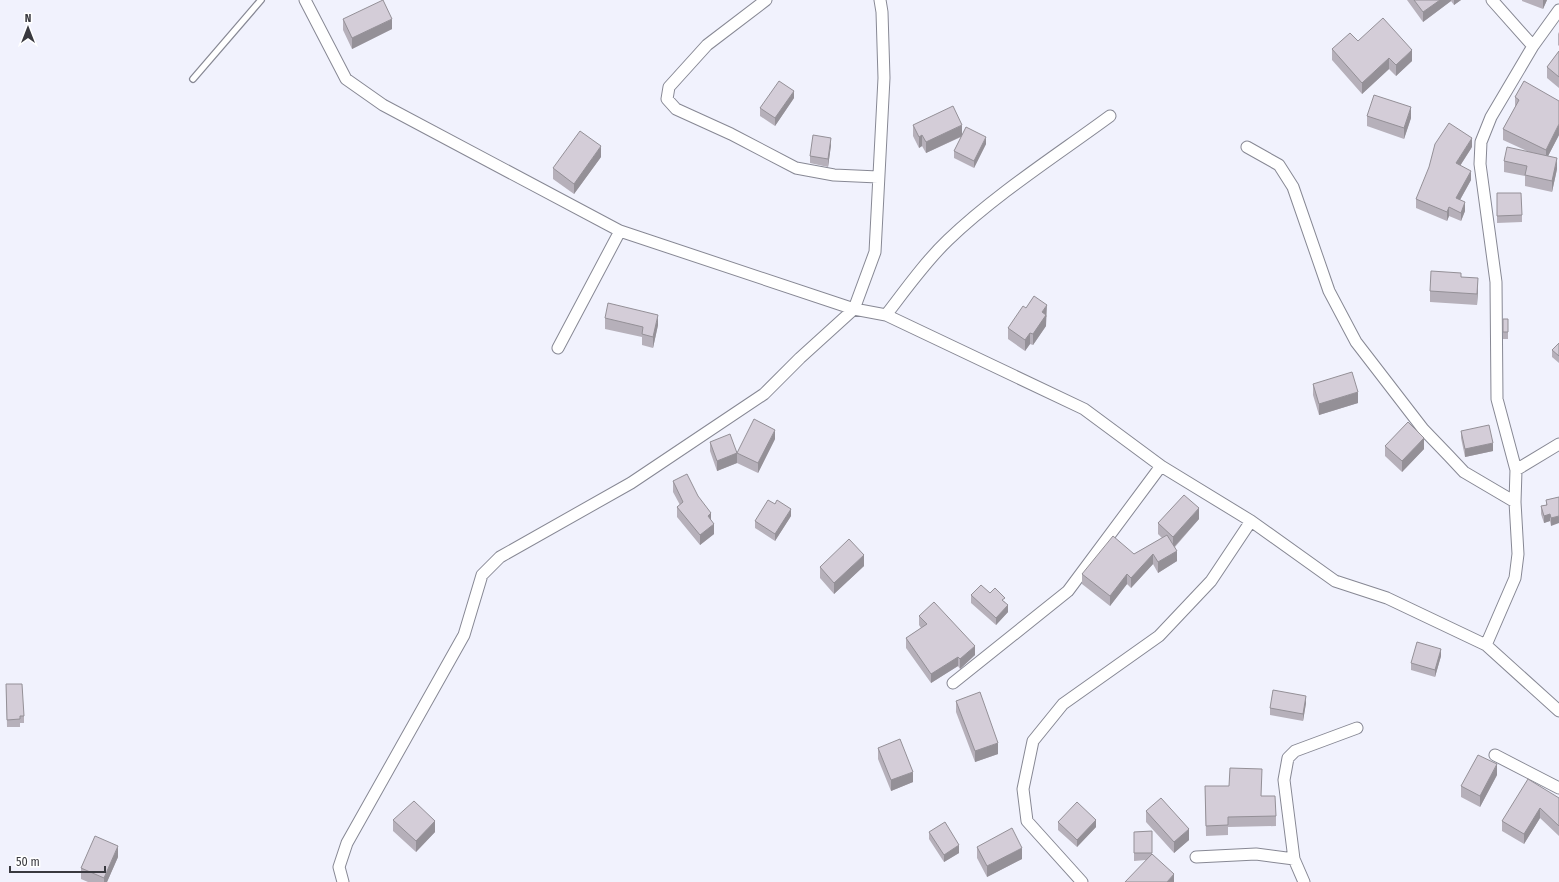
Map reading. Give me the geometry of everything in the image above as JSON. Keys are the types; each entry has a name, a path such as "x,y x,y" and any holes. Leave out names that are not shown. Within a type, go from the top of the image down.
{"street":[{"path":"305,0 346,79 383,106 620,231 854,309 886,315 1084,409 1161,466 1251,521 1336,580 1387,598 1486,645 1559,711"},
{"path":"766,0 706,45 669,87 667,99 676,110 731,134 796,168 834,175 878,178"},
{"path":"343,882 339,867 347,843 464,635 482,575 500,557 631,483 764,394 800,358 854,309 875,252 884,78 882,12 880,0"},
{"path":"1492,0 1533,46"},
{"path":"1486,645 1515,578 1518,554 1515,502 1516,470 1497,399 1496,282 1480,164 1481,142 1491,117 1533,46 1559,10"},
{"path":"886,315 913,280 948,240 1002,194 1110,116"},
{"path":"1247,147 1278,165 1293,187 1329,292 1356,342 1423,429 1464,472 1515,502"},
{"path":"558,348 620,231"},
{"path":"1516,470 1559,444"},
{"path":"953,683 1068,591 1161,466"},
{"path":"1082,882 1027,821 1023,789 1033,741 1063,704 1159,636 1211,581 1251,521"},
{"path":"1304,882 1294,859 1284,780 1288,758 1295,751 1357,728"},
{"path":"1495,755 1559,788"},
{"path":"1196,857 1256,854 1294,859"}],"lane":[{"path":"193,79 261,0"}],"building":[{"path":"383,0 392,19 352,38 343,19"},
{"path":"1414,0 1440,0 1423,12"},
{"path":"1383,18 1412,50 1396,65 1389,58 1362,83 1332,49 1350,33 1358,41"},
{"path":"1559,51 1559,77 1547,67"},
{"path":"779,81 794,91 775,118 760,108"},
{"path":"1524,81 1559,101 1559,124 1546,150 1503,129 1519,100 1515,97"},
{"path":"1374,95 1411,107 1404,128 1367,116"},
{"path":"953,106 962,125 926,142 922,135 919,137 913,125"},
{"path":"1449,123 1472,138 1456,163 1471,171 1456,198 1465,202 1461,213 1449,207 1447,212 1416,199 1429,167 1435,144"},
{"path":"966,127 986,137 974,161 954,151"},
{"path":"580,131 601,146 574,184 553,168"},
{"path":"813,135 831,138 828,159 810,156"},
{"path":"1507,147 1557,158 1552,181 1525,175 1527,166 1504,161"},
{"path":"1497,193 1521,193 1522,215 1497,216"},
{"path":"1431,271 1461,273 1461,277 1478,278 1477,294 1430,291"},
{"path":"1034,296 1047,305 1042,312 1046,315 1033,334 1030,333 1025,340 1008,328 1023,306 1026,308"},
{"path":"608,303 658,315 653,337 642,334 643,327 605,318"},
{"path":"1503,319 1508,319 1508,332 1503,332"},
{"path":"1559,343 1559,356 1552,350"},
{"path":"1352,372 1358,392 1319,404 1313,384"},
{"path":"754,419 775,430 758,463 737,453"},
{"path":"1408,422 1424,438 1402,461 1385,446"},
{"path":"1489,425 1493,443 1465,449 1461,431"},
{"path":"730,434 737,453 717,461 710,442"},
{"path":"687,474 698,496 711,513 708,516 714,524 700,535 677,507 683,502 673,481"},
{"path":"1184,495 1199,508 1173,537 1158,523"},
{"path":"1559,497 1559,516 1551,518 1550,514 1544,516 1541,506 1547,505 1546,500"},
{"path":"768,500 775,504 777,500 791,509 775,534 755,521"},
{"path":"1167,535 1177,551 1158,562 1153,554 1131,578 1127,574 1110,596 1082,574 1113,536 1134,554"},
{"path":"849,539 864,555 834,583 820,567"},
{"path":"981,585 990,593 995,588 1005,598 1002,600 1008,605 996,618 971,595"},
{"path":"934,602 975,646 960,659 958,657 931,674 906,638 927,624 919,616"},
{"path":"1417,642 1441,649 1435,670 1411,663"},
{"path":"6,684 22,684 24,716 20,716 20,719 7,720"},
{"path":"1273,690 1306,696 1303,714 1270,708"},
{"path":"980,692 998,743 975,751 956,701"},
{"path":"900,739 913,772 891,780 878,748"},
{"path":"1478,755 1497,764 1480,796 1461,786"},
{"path":"1230,768 1262,769 1261,796 1275,796 1276,816 1228,817 1228,825 1206,826 1205,786 1229,786"},
{"path":"1528,779 1559,798 1559,826 1540,808 1524,834 1502,821"},
{"path":"1161,798 1189,829 1174,842 1146,811"},
{"path":"414,801 435,821 416,841 393,820"},
{"path":"1077,802 1096,820 1077,840 1058,822"},
{"path":"945,822 959,845 944,855 929,832"},
{"path":"1012,828 1022,848 987,866 977,847"},
{"path":"1152,831 1152,853 1134,853 1134,832"},
{"path":"95,836 118,846 104,878 81,868"},
{"path":"1152,854 1174,874 1167,882 1125,882"}]}
